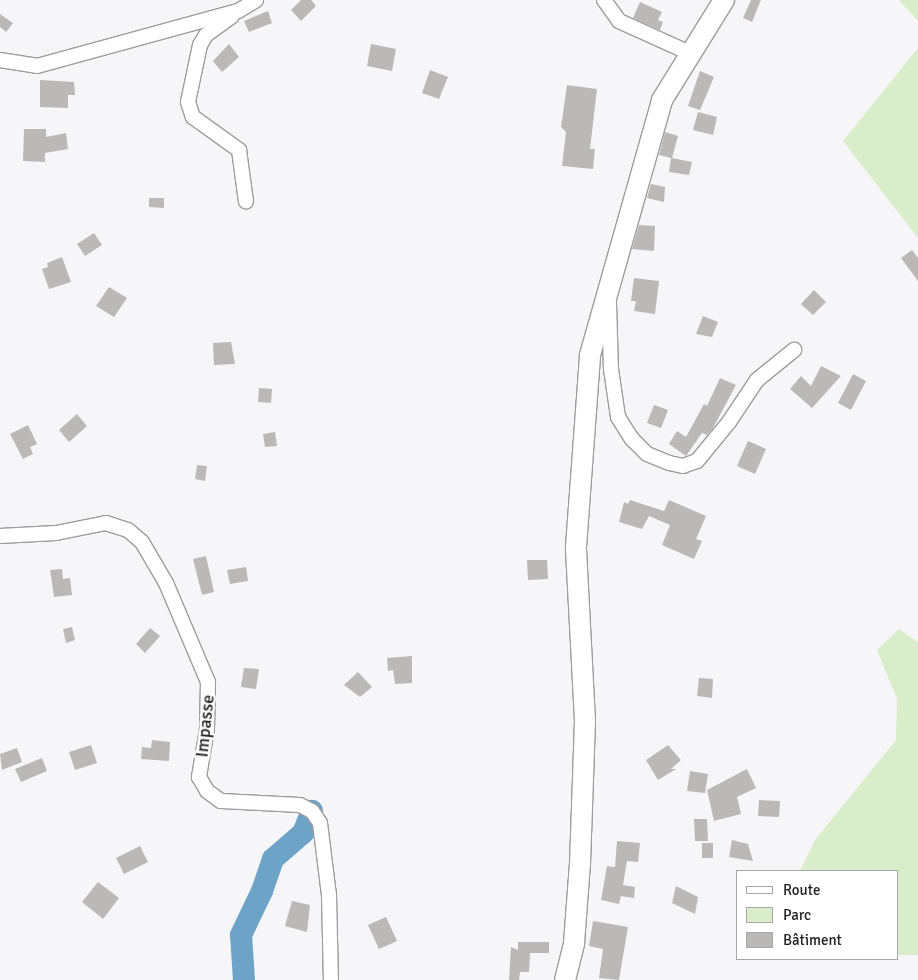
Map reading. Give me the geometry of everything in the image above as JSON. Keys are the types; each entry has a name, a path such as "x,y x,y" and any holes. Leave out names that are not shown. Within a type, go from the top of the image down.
{"street":[{"path":"246,202 238,150 193,117 188,102 200,45 206,36 238,11 256,0"},
{"path":"604,0 619,22 690,53"},
{"path":"566,980 574,944 584,730 576,547 590,355 608,285 662,100 724,0"},
{"path":"0,60 38,66 238,11"},
{"path":"608,285 612,369 618,417 632,440 647,454 669,464 683,466 697,461 729,422 757,380 794,350"},
{"name":"Impasse","path":"0,536 56,533 106,523 128,530 142,542 166,583 208,682 207,729 199,777 206,792 221,801 300,806 312,810 320,823 329,896 331,980"}],"green space":[{"path":"899,0 918,0 918,21"},
{"path":"918,48 918,238 843,141"},
{"path":"899,629 918,642 918,955 898,955 898,870 800,870 815,840 896,740 897,699 877,650"}],"building":[{"path":"301,0 311,0 316,6 301,21 291,10"},
{"path":"751,0 761,0 752,22 743,18"},
{"path":"640,2 662,12 658,20 663,22 660,30 633,18"},
{"path":"268,11 272,23 249,32 244,21"},
{"path":"0,14 13,23 6,32 0,27"},
{"path":"229,44 239,57 222,72 213,61"},
{"path":"371,44 396,49 392,71 367,66"},
{"path":"430,70 448,77 439,99 422,93"},
{"path":"700,71 714,77 700,110 688,106"},
{"path":"40,80 74,82 75,95 68,95 68,108 40,107"},
{"path":"567,85 597,89 590,149 595,149 593,169 562,166 566,132 561,127"},
{"path":"698,112 717,117 713,135 693,130"},
{"path":"24,129 46,129 46,137 66,133 68,149 45,153 45,162 23,161"},
{"path":"665,132 678,136 672,158 692,162 689,175 669,172 671,158 659,155"},
{"path":"651,184 665,187 664,202 647,198"},
{"path":"149,198 164,198 164,208 149,207"},
{"path":"639,225 655,226 654,251 632,249"},
{"path":"94,233 102,245 85,256 77,244"},
{"path":"912,250 918,258 918,281 901,258"},
{"path":"62,257 71,282 49,289 42,269 48,267 47,263"},
{"path":"634,278 659,281 655,314 634,311 636,301 631,301"},
{"path":"109,287 127,298 114,317 96,306"},
{"path":"814,290 826,302 813,315 801,304"},
{"path":"703,316 718,322 712,337 696,334"},
{"path":"231,342 235,364 214,365 213,343"},
{"path":"821,366 841,376 812,408 790,389 801,376 811,386"},
{"path":"853,374 866,381 851,410 838,403"},
{"path":"720,378 736,385 713,428 707,435 702,433 686,456 669,444 677,431 686,437 704,404 707,406"},
{"path":"259,388 272,389 271,403 258,402"},
{"path":"654,405 668,410 661,428 647,423"},
{"path":"77,414 87,426 69,442 59,430"},
{"path":"28,425 37,444 30,447 33,454 23,459 10,434"},
{"path":"275,432 277,446 265,447 263,434"},
{"path":"748,441 766,449 755,474 737,466"},
{"path":"197,465 207,466 205,481 195,479"},
{"path":"630,500 664,511 669,500 706,516 696,539 702,541 694,559 662,545 670,525 649,516 642,529 619,522 624,502 628,504"},
{"path":"206,556 214,592 202,595 193,559"},
{"path":"527,560 547,560 548,579 528,580"},
{"path":"246,567 248,581 230,584 227,570"},
{"path":"62,569 63,579 70,578 72,595 54,597 50,570"},
{"path":"72,627 75,640 66,643 63,629"},
{"path":"150,628 160,636 145,653 136,644"},
{"path":"412,656 412,683 395,684 393,670 388,671 387,658"},
{"path":"244,668 259,669 256,689 241,687"},
{"path":"358,672 372,687 360,697 344,685"},
{"path":"699,678 713,679 712,698 697,696"},
{"path":"152,740 170,742 169,761 141,759 142,747 151,748"},
{"path":"91,745 97,763 75,770 69,752"},
{"path":"668,745 681,760 671,769 676,769 658,780 646,760"},
{"path":"17,748 22,762 2,770 0,754"},
{"path":"42,758 47,771 21,782 15,769"},
{"path":"747,769 756,788 737,797 741,814 714,821 707,790"},
{"path":"690,771 708,774 705,793 687,791"},
{"path":"759,800 780,801 779,817 758,816"},
{"path":"694,819 707,819 708,841 695,841"},
{"path":"732,840 748,844 753,861 729,857"},
{"path":"617,841 640,843 638,862 627,861 623,885 635,887 634,898 621,896 619,904 601,900 607,866 615,867"},
{"path":"702,843 713,843 713,858 702,858"},
{"path":"140,846 148,862 124,874 116,858"},
{"path":"98,882 119,898 103,919 82,902"},
{"path":"676,886 698,897 695,914 672,903"},
{"path":"292,901 310,905 307,932 285,926"},
{"path":"386,917 397,941 379,949 368,925"},
{"path":"593,921 628,927 619,980 599,978 603,949 589,946"},
{"path":"518,942 549,942 549,953 530,953 529,972 520,972 519,980 509,980 511,947 518,950"}],"waterway":[{"path":"244,980 241,935 262,891 273,859 303,833 312,811"}]}
